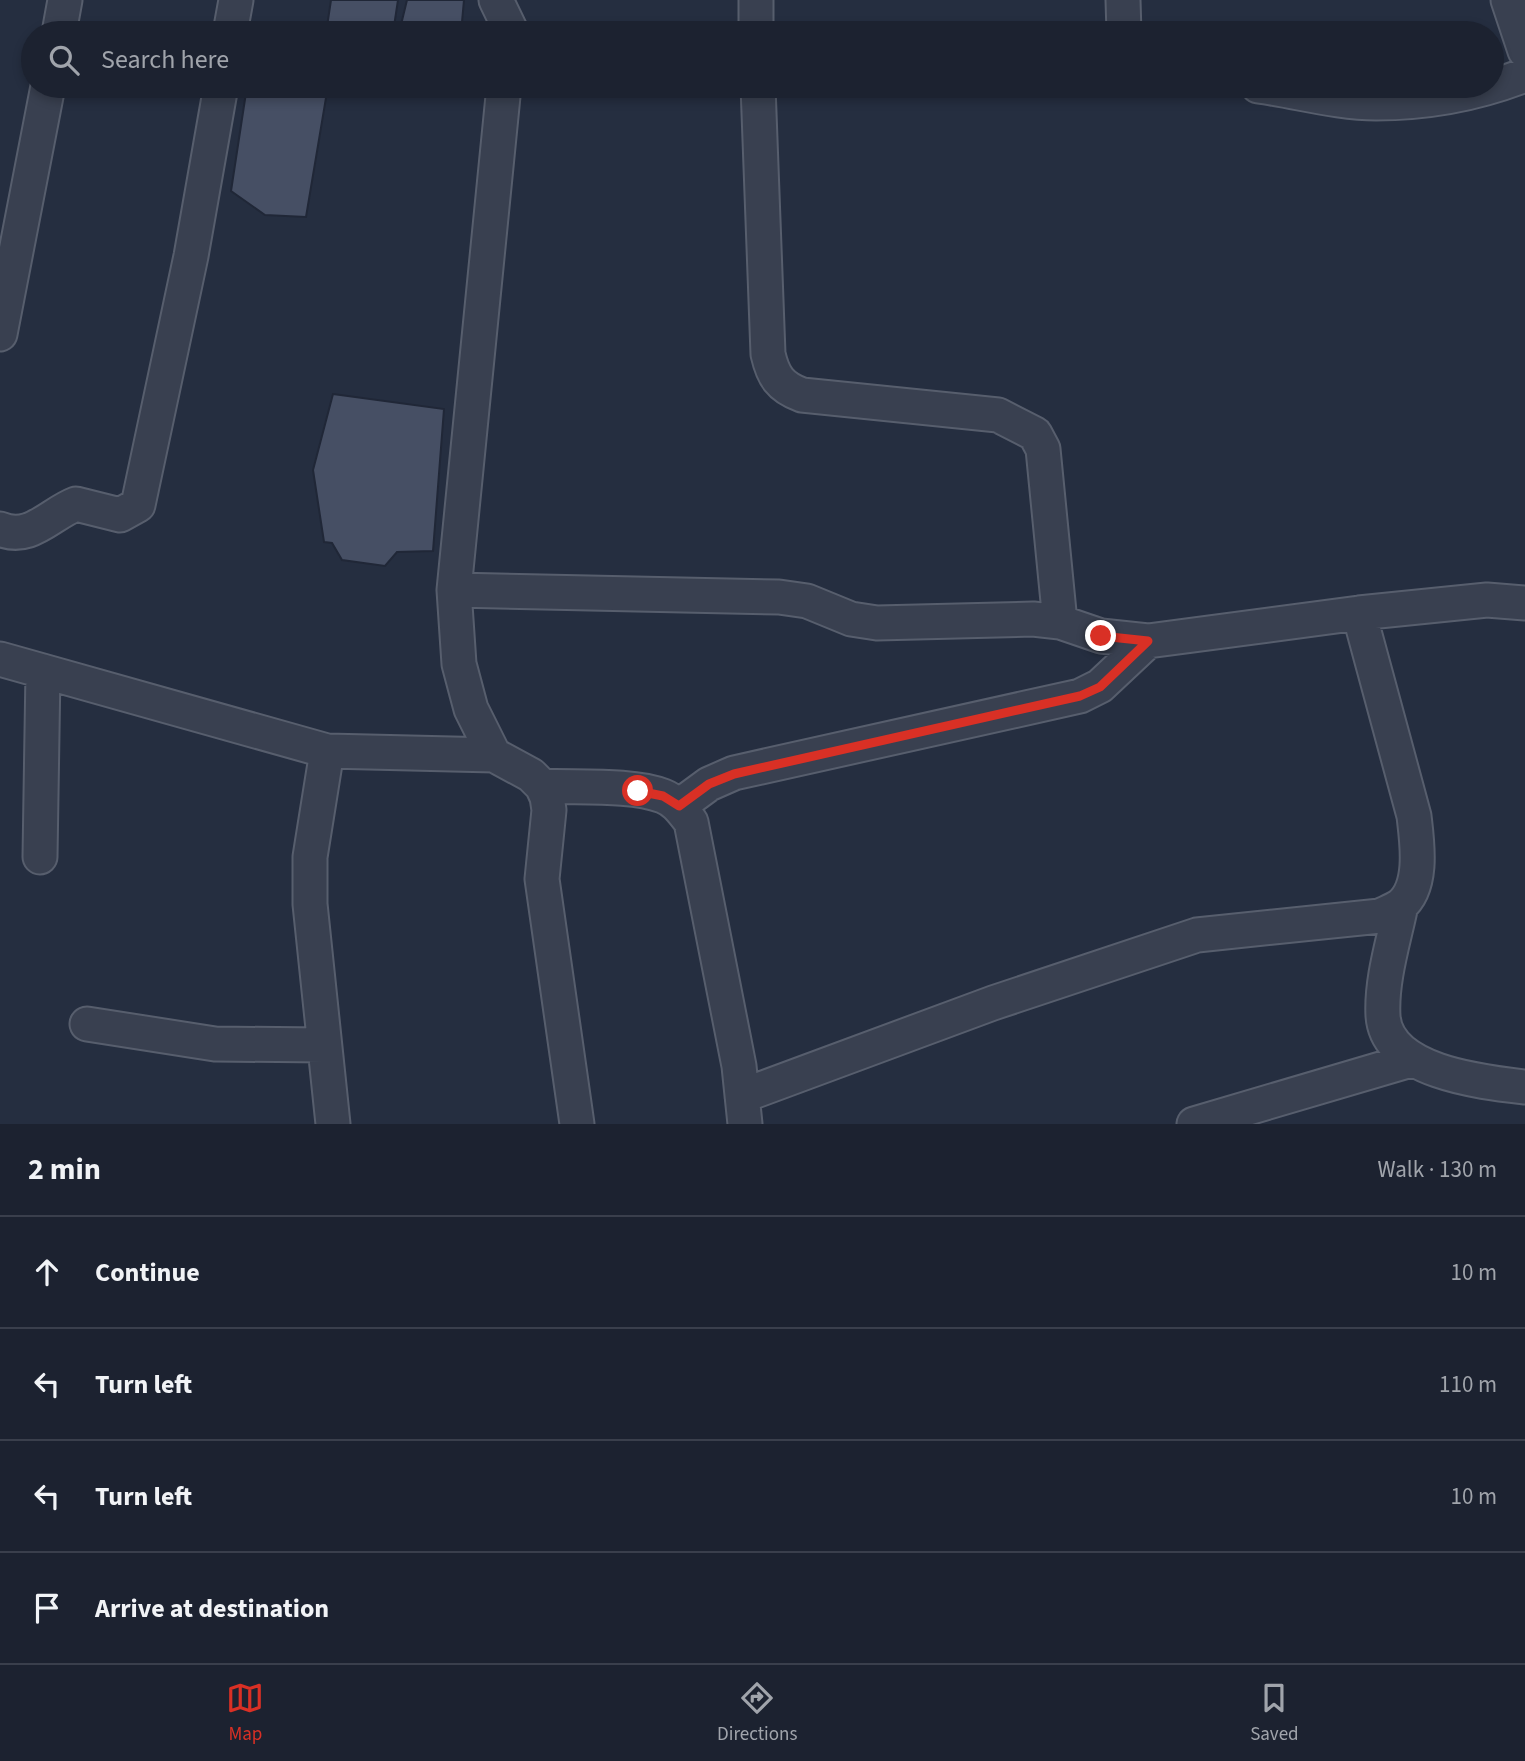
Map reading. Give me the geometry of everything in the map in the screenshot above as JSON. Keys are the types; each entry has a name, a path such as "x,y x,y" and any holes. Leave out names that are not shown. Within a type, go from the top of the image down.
{"street":[{"path":"61,21 65,0"},
{"path":"232,21 236,0"},
{"path":"496,0 506,21"},
{"path":"756,0 756,21"},
{"path":"1124,0 1124,21"},
{"path":"1508,0 1525,51"},
{"path":"1504,83 1525,75"},
{"path":"0,334 46,98"},
{"path":"0,529 10,534 26,532 76,504 120,515 138,505 188,269 219,98"},
{"path":"494,755 471,709 459,664 454,590 503,98"},
{"path":"758,98 768,354 772,372 785,389 802,395 998,415 1035,434 1043,449 1060,622"},
{"path":"1340,98 1374,103 1443,98"},
{"path":"454,590 779,597 807,601 851,619 877,622 975,619 1060,622 1101,636 1148,641 1359,613 1487,600 1525,603"},
{"path":"1359,613 1414,816 1418,849 1413,883 1401,905 1387,971 1383,1017 1390,1040 1411,1060 1478,1082 1525,1087"},
{"path":"679,806 709,784 734,774 1080,696 1100,687 1148,641"},
{"path":"0,659 327,751 494,755 531,775 542,786 549,810 542,879 578,1124"},
{"path":"40,857 43,671"},
{"path":"327,751 310,857 310,904 333,1124"},
{"path":"542,786 638,791 663,796 679,806 691,822 701,864 744,1110 993,1003 1196,935 1380,916 1401,905"},
{"path":"88,1024 215,1044 324,1045"},
{"path":"1194,1124 1411,1060"}],"building":[{"path":"331,0 398,0 395,21 328,21"},
{"path":"407,0 464,0 462,21 402,21"},
{"path":"245,98 326,98 306,217 265,215 231,191"},
{"path":"333,394 444,409 433,551 397,552 385,566 342,560 332,543 324,542 313,470"}],"route":[{"path":"638,791 663,796 679,806 709,784 734,774 1080,696 1100,687 1148,641 1101,636"}]}
